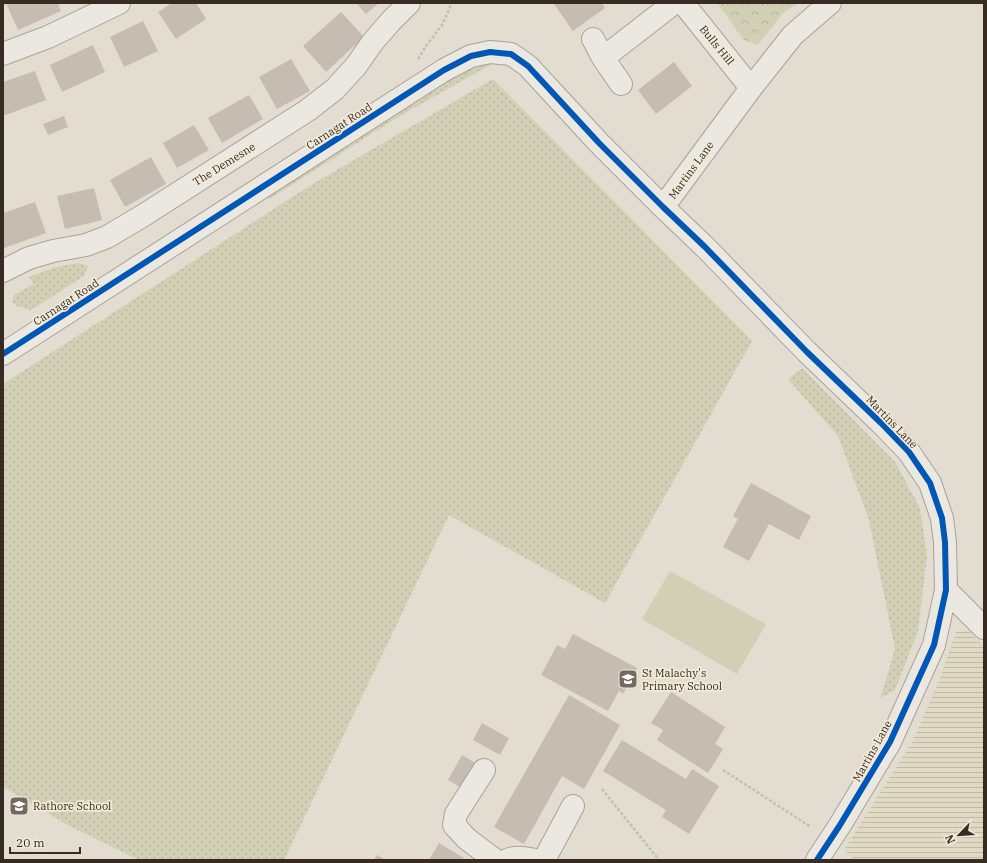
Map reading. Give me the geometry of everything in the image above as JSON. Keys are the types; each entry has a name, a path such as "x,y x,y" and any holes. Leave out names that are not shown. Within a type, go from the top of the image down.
{"street":[{"path":"3,54 48,37 119,3"},
{"name":"The Demesne","path":"3,271 29,258 53,251 86,245 107,237 308,110 336,89 356,66 372,43 409,3"},
{"path":"621,84 598,48 674,3"},
{"name":"Bulls Hill","path":"683,3 751,88"},
{"name":"Martins Lane","path":"817,860 890,742 934,645 946,590 945,542 942,518 930,483 909,452 807,352 705,247 663,207 751,88 793,35 830,3"},
{"name":"Carnagat Road","path":"6,346 444,70 471,56 490,52 511,54 528,66 599,143 663,207"},
{"path":"946,590 984,628"},
{"path":"484,770 456,814 454,825 467,839 495,860"},
{"path":"544,860 573,806"},
{"path":"507,860 510,858 526,858 535,860"}],"path":[{"path":"417,88 413,72 416,62 442,25 452,3"},
{"path":"723,770 811,827"},
{"path":"602,789 658,860"}],"shaded area":[{"path":"968,630 984,646 984,860 855,860 844,850 913,741 941,676 956,632"}],"green space":[{"path":"717,3 798,3 783,13 758,45 744,40"},
{"path":"487,60 494,63 403,114 271,198 262,199 461,72"},
{"path":"493,79 752,341 605,603 449,515 284,860 139,860 66,824 3,787 3,384 311,185"},
{"path":"78,263 88,266 84,276 31,310 17,306 12,301 14,295 34,284 29,277 56,267"},
{"path":"802,368 895,462 920,508 927,556 918,631 895,690 880,698 895,649 869,520 838,436 788,379"},
{"path":"670,571 766,624 737,674 642,619"}],"building":[{"path":"6,3 58,3 61,11 18,30"},
{"path":"172,3 196,3 206,19 176,39 158,12"},
{"path":"356,3 379,3 366,14"},
{"path":"602,3 605,8 573,31 554,4"},
{"path":"341,12 364,37 326,72 303,46"},
{"path":"143,21 158,51 124,67 110,37"},
{"path":"93,45 105,72 62,92 50,65"},
{"path":"291,59 310,91 277,109 259,77"},
{"path":"674,62 692,86 656,114 638,90"},
{"path":"35,71 46,100 3,116 3,82"},
{"path":"249,95 263,119 222,143 208,118"},
{"path":"64,116 68,127 48,135 43,124"},
{"path":"194,125 209,150 177,168 163,143"},
{"path":"151,157 166,184 125,207 110,180"},
{"path":"94,188 102,220 65,229 57,196"},
{"path":"35,202 46,233 4,248 3,213"},
{"path":"751,483 811,516 799,540 769,524 749,561 723,547 738,519 733,516"},
{"path":"573,634 637,668 623,694 619,691 608,711 541,675 557,645 565,649"},
{"path":"671,692 725,727 715,744 723,749 708,773 657,740 663,730 651,723"},
{"path":"569,695 620,725 584,789 562,776 524,844 494,827"},
{"path":"482,723 509,738 500,755 473,740"},
{"path":"622,740 686,779 692,769 719,786 689,834 662,817 666,810 603,771"},
{"path":"462,755 477,764 463,789 448,780"},
{"path":"439,843 464,858 462,860 429,860"},
{"path":"377,855 386,860 374,860"}],"cycle path":[{"path":"3,354 444,70 471,56 490,52 511,54 528,66 599,143 705,247 807,352 881,423 909,452 930,483 942,518 945,542 946,590 934,645 890,742 817,860"}],"place":[{"name":"St Malachy's Primary School","path":"628,679"},
{"name":"Rathore School","path":"19,806"}]}
